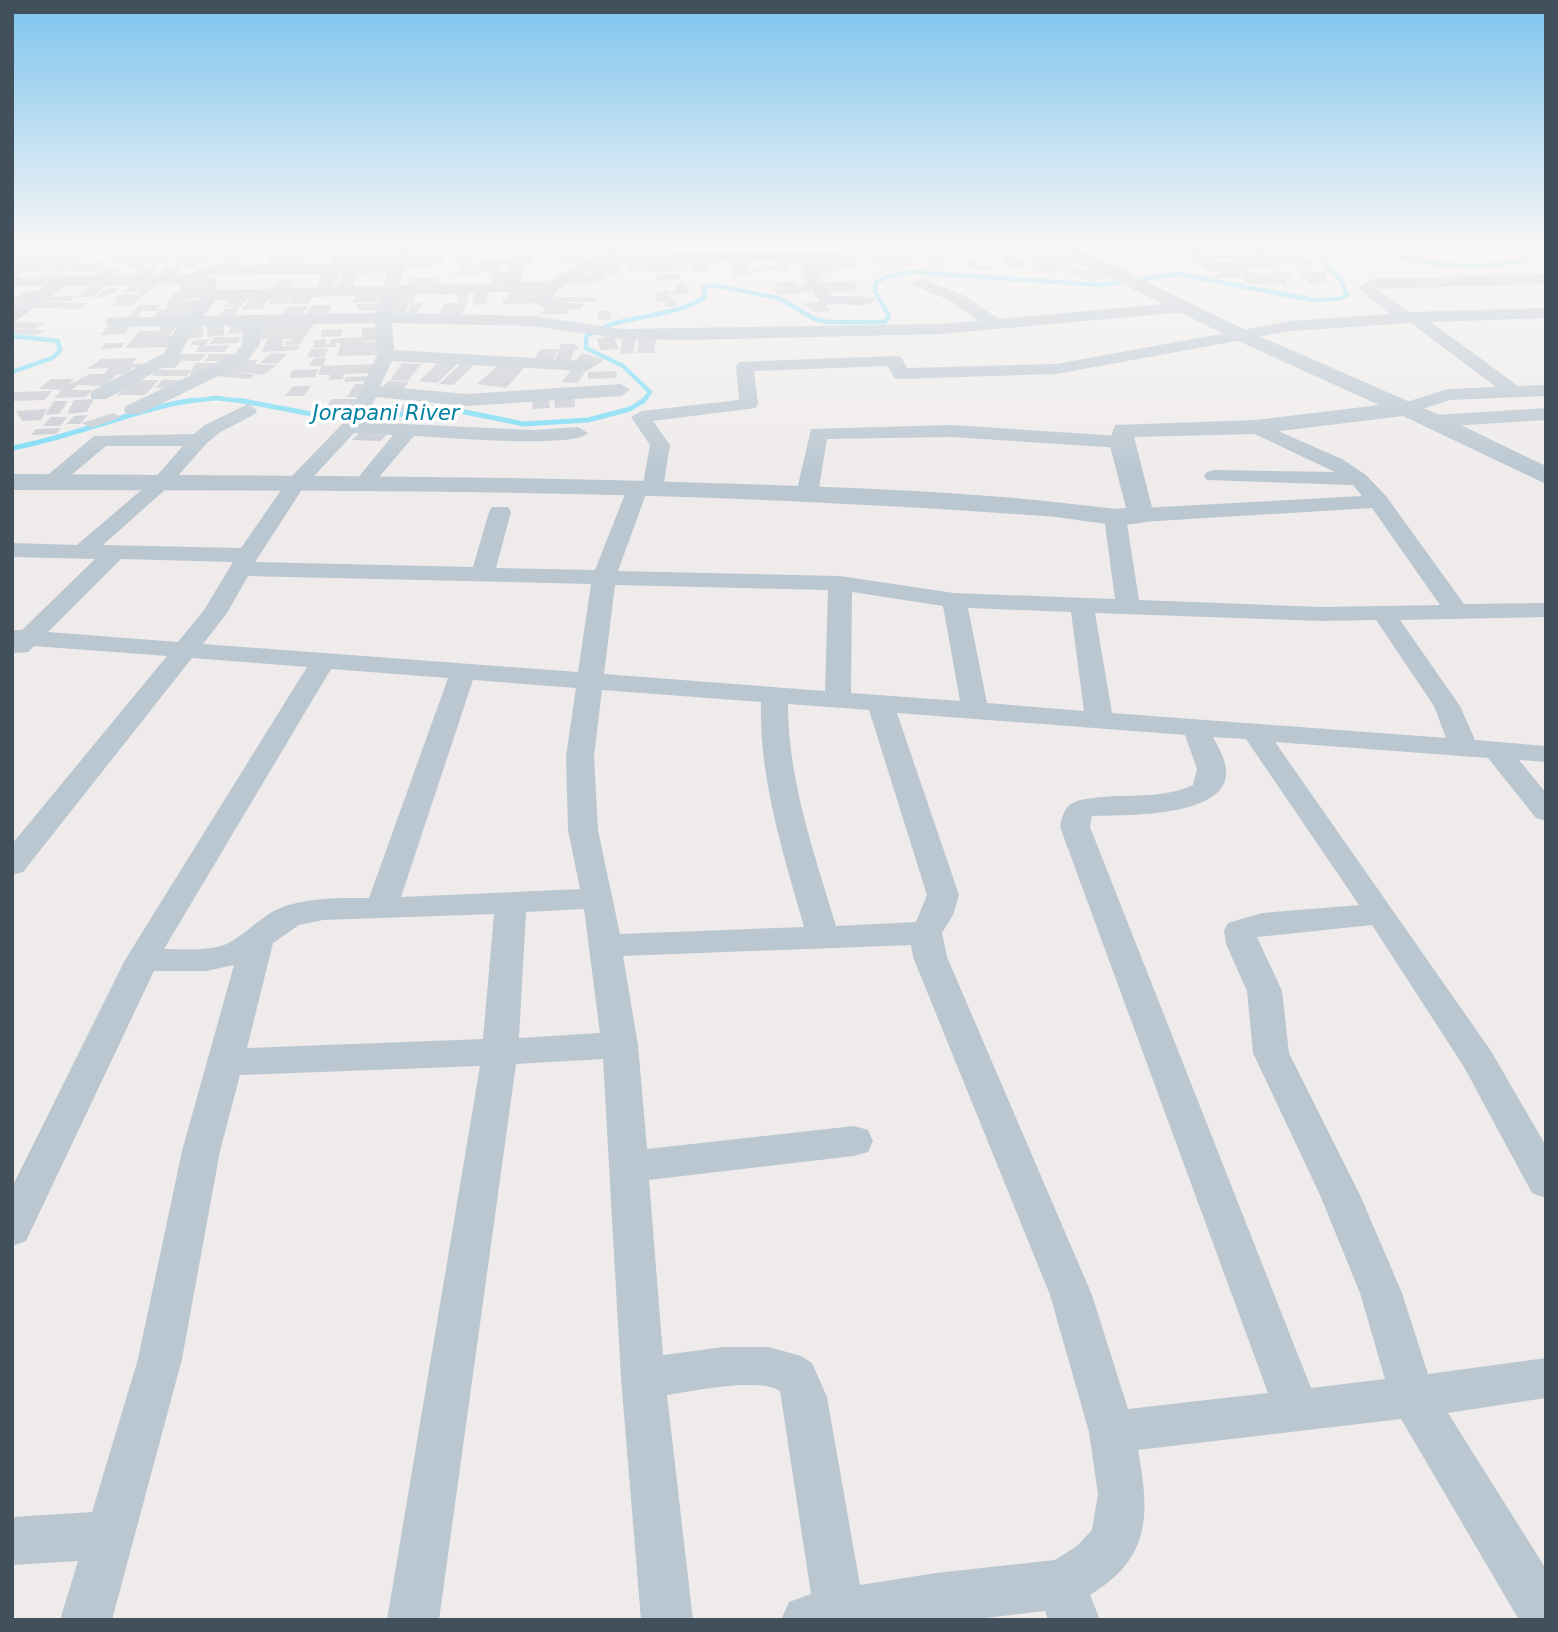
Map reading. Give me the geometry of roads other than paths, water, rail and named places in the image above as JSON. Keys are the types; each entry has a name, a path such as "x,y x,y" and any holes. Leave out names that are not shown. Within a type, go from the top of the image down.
{"street":[{"path":"113,322 178,321"},
{"path":"99,395 165,361 175,351 181,332 190,321"},
{"path":"133,410 241,358 250,348 253,321"},
{"path":"12,866 215,612 295,484 356,419 386,355 383,321"},
{"path":"534,321 611,333 676,335 929,330 1037,321"},
{"path":"991,321 997,325"},
{"path":"1214,321 1434,421 1546,476"},
{"path":"667,1620 643,1378 620,1045 598,898 583,830 580,768 588,680 604,578 645,489 660,445 641,416 749,404 745,366 895,361 900,374 1007,373 1093,365 1291,326 1348,321"},
{"path":"1415,321 1512,390"},
{"path":"816,331 828,363"},
{"path":"386,355 586,366"},
{"path":"371,391 466,400 621,390"},
{"path":"1141,515 1121,442 1123,430 1255,427 1404,409 1448,395 1546,390"},
{"path":"84,550 160,484 199,440 212,429 248,410"},
{"path":"1434,421 1546,414"},
{"path":"356,419 409,430 533,436 578,433"},
{"path":"1255,427 1335,463 1359,479 1378,501 1457,612"},
{"path":"362,485 409,430"},
{"path":"807,494 818,433 951,431 1121,442"},
{"path":"50,483 101,440 199,440"},
{"path":"1335,463 1213,468 1359,479"},
{"path":"12,482 645,489 807,494 1047,508 1115,517 1378,501"},
{"path":"482,575 500,512"},
{"path":"1115,517 1128,606"},
{"path":"12,550 116,551 244,562 482,575 840,583 954,600 1322,614 1546,610"},
{"path":"17,643 116,551"},
{"path":"838,699 840,583"},
{"path":"954,600 975,709"},
{"path":"1082,604 1099,719"},
{"path":"1384,614 1447,706 1464,748"},
{"path":"17,643 183,650 324,660 1546,754"},
{"path":"12,1229 142,960 324,660"},
{"path":"381,909 463,671"},
{"path":"775,694 774,740 782,794 823,936"},
{"path":"643,1378 758,1365 781,1368 796,1376 804,1397 830,1617 936,1598 1068,1602 1095,1564 1115,1542 1122,1494 1112,1433 1071,1295 930,957 926,933 937,915 943,895 880,702"},
{"path":"1195,727 1212,768 1209,785 1201,793 1183,800 1087,807 1078,811 1075,827 1297,1409"},
{"path":"1254,731 1478,1060 1543,1173"},
{"path":"1496,750 1546,812"},
{"path":"142,960 206,960 236,953 288,917 323,909 381,909 598,898"},
{"path":"413,1620 500,1052 511,902"},
{"path":"1381,914 1262,924 1240,931 1240,940 1261,979 1266,998 1266,1032 1271,1053 1340,1195 1381,1293 1413,1397 1546,1616"},
{"path":"605,946 926,933"},
{"path":"86,1620 160,1359 201,1151 259,935"},
{"path":"225,1062 620,1045"},
{"path":"628,1167 854,1141"},
{"path":"1112,1433 1413,1397 1546,1378"},
{"path":"12,1541 111,1535"}],"waterway":[{"name":"Jorapani River","path":"627,321 600,329 586,337 586,348 623,366 650,392 643,402"},
{"name":"Jorapani River","path":"824,321 885,321"},
{"name":"Jorapani River","path":"12,336 58,341 60,351 52,358 12,372"},
{"name":"Jorapani River","path":"182,402 216,398 246,402"},
{"name":"Jorapani River","path":"12,448 147,410 193,400"},
{"name":"Jorapani River","path":"238,400 246,402"},
{"name":"Jorapani River","path":"246,402 322,416 356,417 460,411 524,424 588,420 630,409 644,400"}]}
